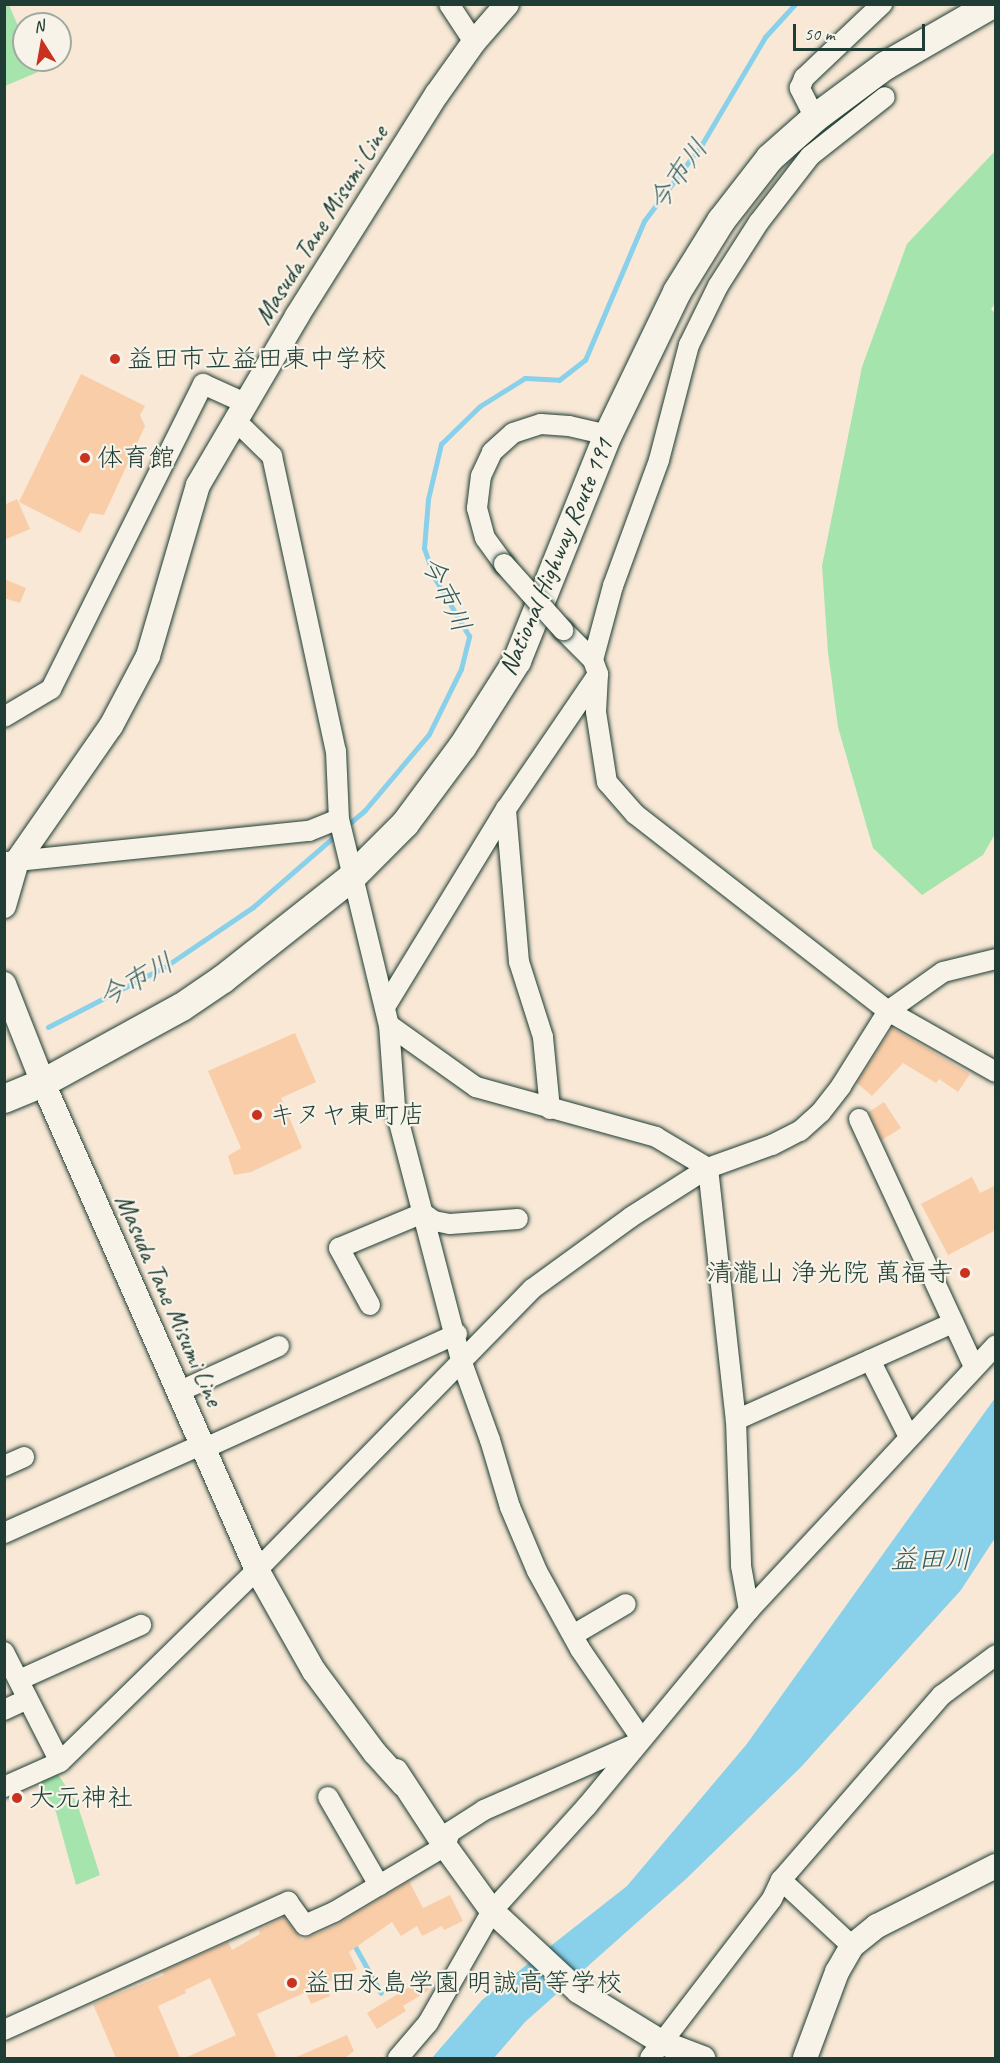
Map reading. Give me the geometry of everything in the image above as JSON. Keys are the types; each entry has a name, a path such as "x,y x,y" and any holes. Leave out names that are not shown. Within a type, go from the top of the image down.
{"highway":[{"name":"National Highway Route 191","path":"4,1099 43,1083 182,1007 223,979 352,877 405,824 463,746 517,661 608,435 677,292 721,221 770,158 815,118 885,66 993,4"}],"main road":[{"name":"Masuda Tane Misumi Line","path":"4,906 11,862 111,726 148,656 198,485 240,412 430,105 474,42 507,4"},
{"name":"Masuda Tane Misumi Line","path":"4,984 43,1083 257,1570 314,1671 375,1753 403,1784 492,1911 578,1991 655,2046 703,2058"},
{"path":"805,2058 837,1972 852,1946 877,1926 996,1866"}],"street":[{"path":"448,4 474,42"},
{"path":"815,118 800,88 804,78 882,4"},
{"path":"885,97 810,156 759,222 718,286 689,345 658,460 613,586 596,667 596,712 607,782 635,814 888,1011 996,1072"},
{"path":"4,717 51,689 203,384 240,412 272,456 336,751 339,819 387,1016 395,1107 457,1334 461,1360 490,1440 510,1507 537,1571 573,1635 639,1740"},
{"path":"596,667 504,564 484,538 477,508 481,476 492,452 513,433 541,424 569,426 608,435"},
{"path":"387,1016 506,809 596,667"},
{"path":"506,809 519,962 543,1037 550,1109"},
{"path":"11,862 309,831 339,819"},
{"path":"4,1787 60,1762 257,1570 532,1289 622,1224 708,1168 772,1145 800,1131 821,1112 888,1011 944,972 996,959"},
{"path":"387,1016 476,1087 656,1137 708,1168"},
{"path":"859,1119 974,1367"},
{"path":"708,1168 736,1420 741,1566 748,1610"},
{"path":"423,1213 434,1221 450,1224 518,1219"},
{"path":"370,1305 339,1248 423,1213"},
{"path":"736,1420 953,1323"},
{"path":"4,1533 194,1448 203,1449 457,1334"},
{"path":"398,2058 428,2023 492,1911 587,1806 748,1610 996,1345"},
{"path":"178,1392 279,1346"},
{"path":"870,1360 909,1437"},
{"path":"4,1466 24,1457"},
{"path":"573,1635 626,1604"},
{"path":"19,1680 141,1625"},
{"path":"4,1652 60,1762"},
{"path":"655,2046 772,1899 781,1880 942,1695 996,1655"},
{"path":"4,1710 28,1699"},
{"path":"4,2030 288,1902 305,1925 334,1912 445,1846 450,1832 484,1810 639,1740"},
{"path":"328,1797 379,1885"},
{"path":"781,1880 852,1946"}],"green space":[{"path":"5,4 9,5 12,12 12,72 38,72 5,86"},
{"path":"995,151 996,302 991,309 996,314 995,834 983,855 922,895 873,848 838,727 828,652 822,566 862,367 907,244"},
{"path":"55,1770 77,1803 100,1875 76,1885 56,1812 36,1779"}],"water":[{"name":"益田川","path":"995,1398 995,1538 961,1590 801,1767 687,1878 525,2022 494,2058 432,2058 482,2000 627,1886 746,1745"}],"building":[{"name":"体育館","path":"81,374 145,406 140,415 145,426 104,515 90,513 80,533 19,502"},
{"path":"17,499 30,529 4,540 4,505"},
{"path":"4,579 26,588 20,603 4,598"},
{"path":"892,1028 970,1074 958,1092 939,1079 936,1083 903,1063 872,1096 857,1083"},
{"name":"キヌヤ東町店","path":"295,1033 316,1082 281,1098 302,1148 251,1172 234,1175 228,1156 241,1148 208,1071"},
{"path":"884,1102 901,1128 882,1140 869,1112"},
{"path":"972,1177 980,1193 996,1185 996,1230 948,1255 921,1204"},
{"path":"409,1881 423,1908 450,1895 463,1921 444,1930 442,1926 422,1936 417,1926 401,1936 392,1922 349,1952 357,1969 325,1983 330,1996 311,2004 306,1992 257,2014 277,2058 185,2058 236,2035 210,1978 185,1990 186,1993 158,2006 180,2058 116,2058 93,2004 164,1975 162,1972 228,1942 232,1950 260,1934 259,1930 284,1917 302,1940 335,1926"},
{"path":"422,1979 429,1990 403,2006 406,2011 377,2029 367,2013"},
{"path":"347,2035 354,2051 345,2058 294,2058"}],"waterway":[{"name":"今市川","path":"345,827 365,810 429,734 461,669 469,636 434,577 424,548 428,499 441,444 480,406 525,378 559,380 585,360 644,221 702,144 765,37 795,4"},
{"name":"今市川","path":"48,1027 166,966 253,907 338,833"},
{"path":"353,1943 381,1993"}],"place":[{"name":"益田市立益田東中学校","path":"115,359"},
{"name":"体育館","path":"85,458"},
{"name":"キヌヤ東町店","path":"257,1115"},
{"name":"清瀧山 浄光院 萬福寺","path":"965,1273"},
{"name":"大元神社","path":"17,1798"},
{"name":"益田永島学園 明誠高等学校","path":"292,1983"}]}
